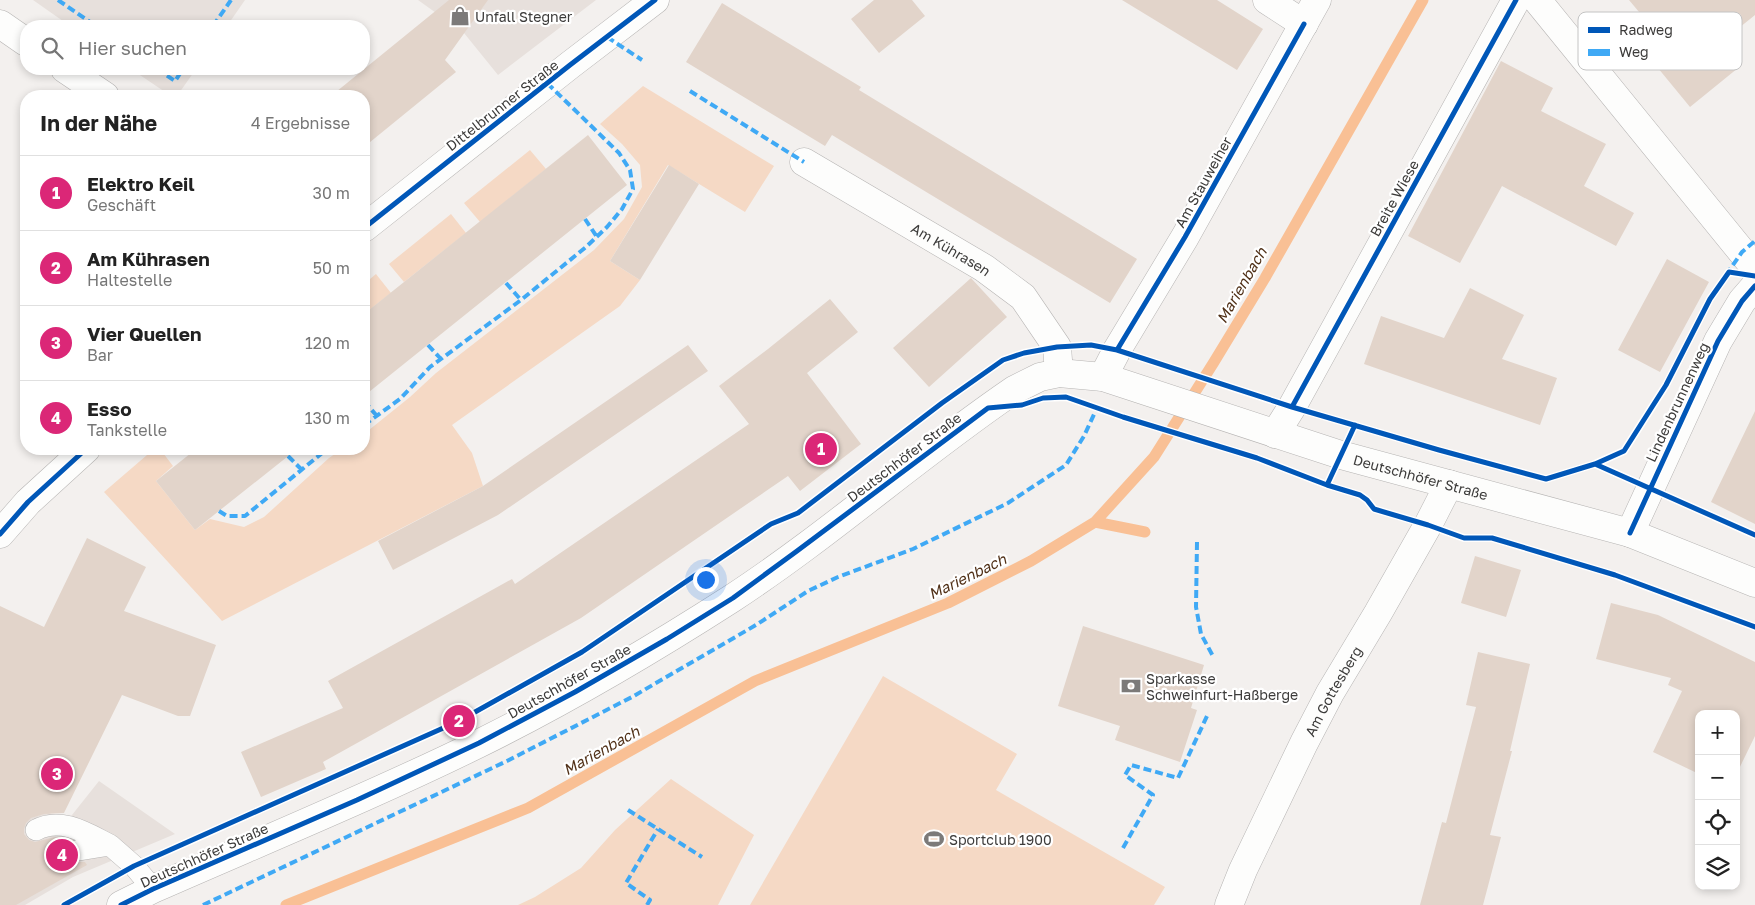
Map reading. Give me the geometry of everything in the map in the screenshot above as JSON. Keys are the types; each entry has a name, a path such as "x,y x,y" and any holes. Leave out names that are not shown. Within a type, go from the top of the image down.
{"street":[{"name":"Dittelbrunner Straße","path":"370,223 655,0"},
{"path":"1268,0 1304,24"},
{"name":"Am Stauweiher","path":"1103,377 1117,350 1185,237 1318,0"},
{"name":"Breite Wiese","path":"1275,434 1292,407 1516,0"},
{"path":"1537,0 1578,50"},
{"path":"0,24 20,38"},
{"path":"1594,70 1755,268"},
{"path":"74,75 96,90"},
{"name":"Am Kührasen","path":"804,162 984,268 1023,297 1057,347 1059,373"},
{"name":"Lindenbrunnenweg","path":"1630,533 1718,341 1742,301 1755,286"},
{"name":"Deutschhöfer Straße","path":"121,905 153,889 357,800 479,743 575,692 667,639 732,598 797,552 1014,390 1040,377 1059,373 1103,377 1341,455 1630,533 1755,583"},
{"path":"0,534 28,502 79,455"},
{"name":"Am Gottesberg","path":"1229,905 1243,870 1317,718 1419,541 1449,484"}],"lane":[{"path":"36,830 42,827 74,826 110,845 134,866 153,889"},
{"path":"79,850 110,845"}],"shaded area":[{"path":"33,0 245,0 231,20 61,20"},
{"path":"418,0 596,0 498,75 464,33"},
{"path":"140,75 192,75 181,90 162,90"},
{"path":"643,86 774,166 745,212 668,165 610,261 640,280 620,306 452,425 472,453 483,486 222,621 104,492 147,455 165,455 173,466 156,481 195,530 210,519 244,527 264,517 333,455 370,455 370,429 436,373 594,250 624,219 642,187 640,165 622,144 600,124"},
{"path":"530,150 546,169 480,222 464,203"},
{"path":"451,214 466,233 404,282 389,264"},
{"path":"376,274 391,293 370,309 370,279"},
{"name":"Sportclub 1900","path":"883,676 1017,754 996,790 1165,887 1154,905 750,905"},
{"path":"671,779 754,835 718,905 518,905 535,897 581,868 615,830"},
{"path":"99,781 175,834 73,877 25,905 0,905 0,817 23,804 68,820"}],"building":[{"path":"449,0 488,0 445,60 456,72 370,142 370,90 338,90 357,75 370,75 370,64"},
{"path":"874,0 912,0 925,16 879,53 851,19"},
{"path":"1122,0 1217,0 1263,29 1237,70"},
{"path":"1629,0 1755,0 1755,15 1742,25 1742,12 1639,12"},
{"path":"722,3 861,87 859,90 1137,259 1110,303 832,135 825,146 686,62"},
{"path":"1501,61 1553,88 1541,111 1606,144 1584,186 1634,213 1616,246 1502,186 1460,263 1408,236"},
{"path":"1660,70 1736,70 1690,107"},
{"path":"588,135 627,185 370,391 370,309"},
{"path":"669,165 699,184 640,280 610,261"},
{"path":"1667,259 1709,282 1660,372 1618,350"},
{"path":"971,278 1007,317 929,387 893,348"},
{"path":"1470,288 1524,315 1502,359 1557,378 1540,425 1364,364 1381,316 1444,338"},
{"path":"830,299 858,332 807,373 861,444 800,491 788,476 581,618 323,762 326,769 261,797 241,752 343,708 328,681 512,579 515,584 749,424 719,386"},
{"path":"688,345 708,371 498,515 393,570 378,541 483,486"},
{"path":"1755,411 1755,524 1711,502"},
{"path":"188,455 289,455 195,530 156,481"},
{"path":"87,538 146,567 124,611 216,645 190,716 178,716 122,695 64,813 44,814 31,818 26,823 24,834 29,840 35,842 55,837 71,840 67,846 69,857 75,862 85,862 87,865 16,905 0,905 0,606 44,627"},
{"path":"1475,556 1521,570 1506,617 1461,603"},
{"path":"1611,603 1658,615 1755,662 1755,736 1740,767 1740,710 1695,710 1695,772 1653,752 1682,691 1668,685 1671,678 1596,659"},
{"name":"Sparkasse Schweinfurt-Haßberge","path":"1083,626 1204,665 1191,708 1197,710 1180,762 1115,740 1120,726 1058,706"},
{"path":"1478,652 1530,664 1510,751 1512,751 1490,835 1501,837 1483,905 1420,905 1442,822 1446,823 1476,707 1466,705"}],"waterway":[{"name":"Marienbach","path":"286,905 528,808 755,681 948,603 1031,561 1095,522 1154,457 1214,362 1265,278 1423,0"},
{"path":"1095,522 1145,532"}],"marked path":[{"path":"58,0 87,20"},
{"path":"217,20 231,0"},
{"path":"607,37 642,60"},
{"path":"166,75 175,81 179,75"},
{"path":"370,421 400,399 430,367 521,300 586,247 622,209 633,189 630,170 619,153 547,83"},
{"path":"690,91 804,162"},
{"path":"585,219 597,237"},
{"path":"1726,275 1742,252 1755,241"},
{"path":"506,283 521,300"},
{"path":"428,345 441,359"},
{"path":"370,408 377,416"},
{"path":"203,905 507,761 632,697 756,625 808,591 838,577 913,549 1008,503 1066,465 1084,436 1097,408"},
{"path":"219,511 227,516 245,516 320,455"},
{"path":"288,456 301,469"},
{"path":"1197,542 1196,607 1201,634 1214,658"},
{"path":"1123,848 1153,795 1125,775 1131,765 1178,778 1208,714"},
{"path":"628,810 702,857"},
{"path":"647,905 650,900 626,883 658,829"}],"cycle path":[{"path":"370,223 655,0"},
{"path":"1292,407 1516,0"},
{"path":"1117,350 1185,237 1304,24"},
{"path":"64,905 134,866 459,721 582,652 771,524 798,513 942,403 1003,360 1024,353 1057,347 1091,345 1117,350 1292,407 1546,479 1595,464 1624,451 1666,385 1710,299 1729,272 1755,276"},
{"path":"1630,533 1718,341 1742,301 1755,286"},
{"path":"121,905 153,889 357,800 479,743 575,692 733,598 988,408 1022,405 1043,398 1066,397 1123,417 1257,458 1327,485 1360,495 1374,509 1464,538 1492,538 1615,575 1755,627"},
{"path":"1327,485 1355,425"},
{"path":"0,534 28,502 79,455"},
{"path":"1595,464 1755,535"}],"place":[{"name":"Unfall Stegner","path":"460,16"},
{"name":"Elektro Keil","path":"821,449"},
{"name":"Sparkasse Schweinfurt-Haßberge","path":"1131,686"},
{"name":"Am Kührasen","path":"459,721"},
{"name":"Vier Quellen","path":"57,774"},
{"name":"Sportclub 1900","path":"934,839"},
{"name":"Esso","path":"62,855"}]}
